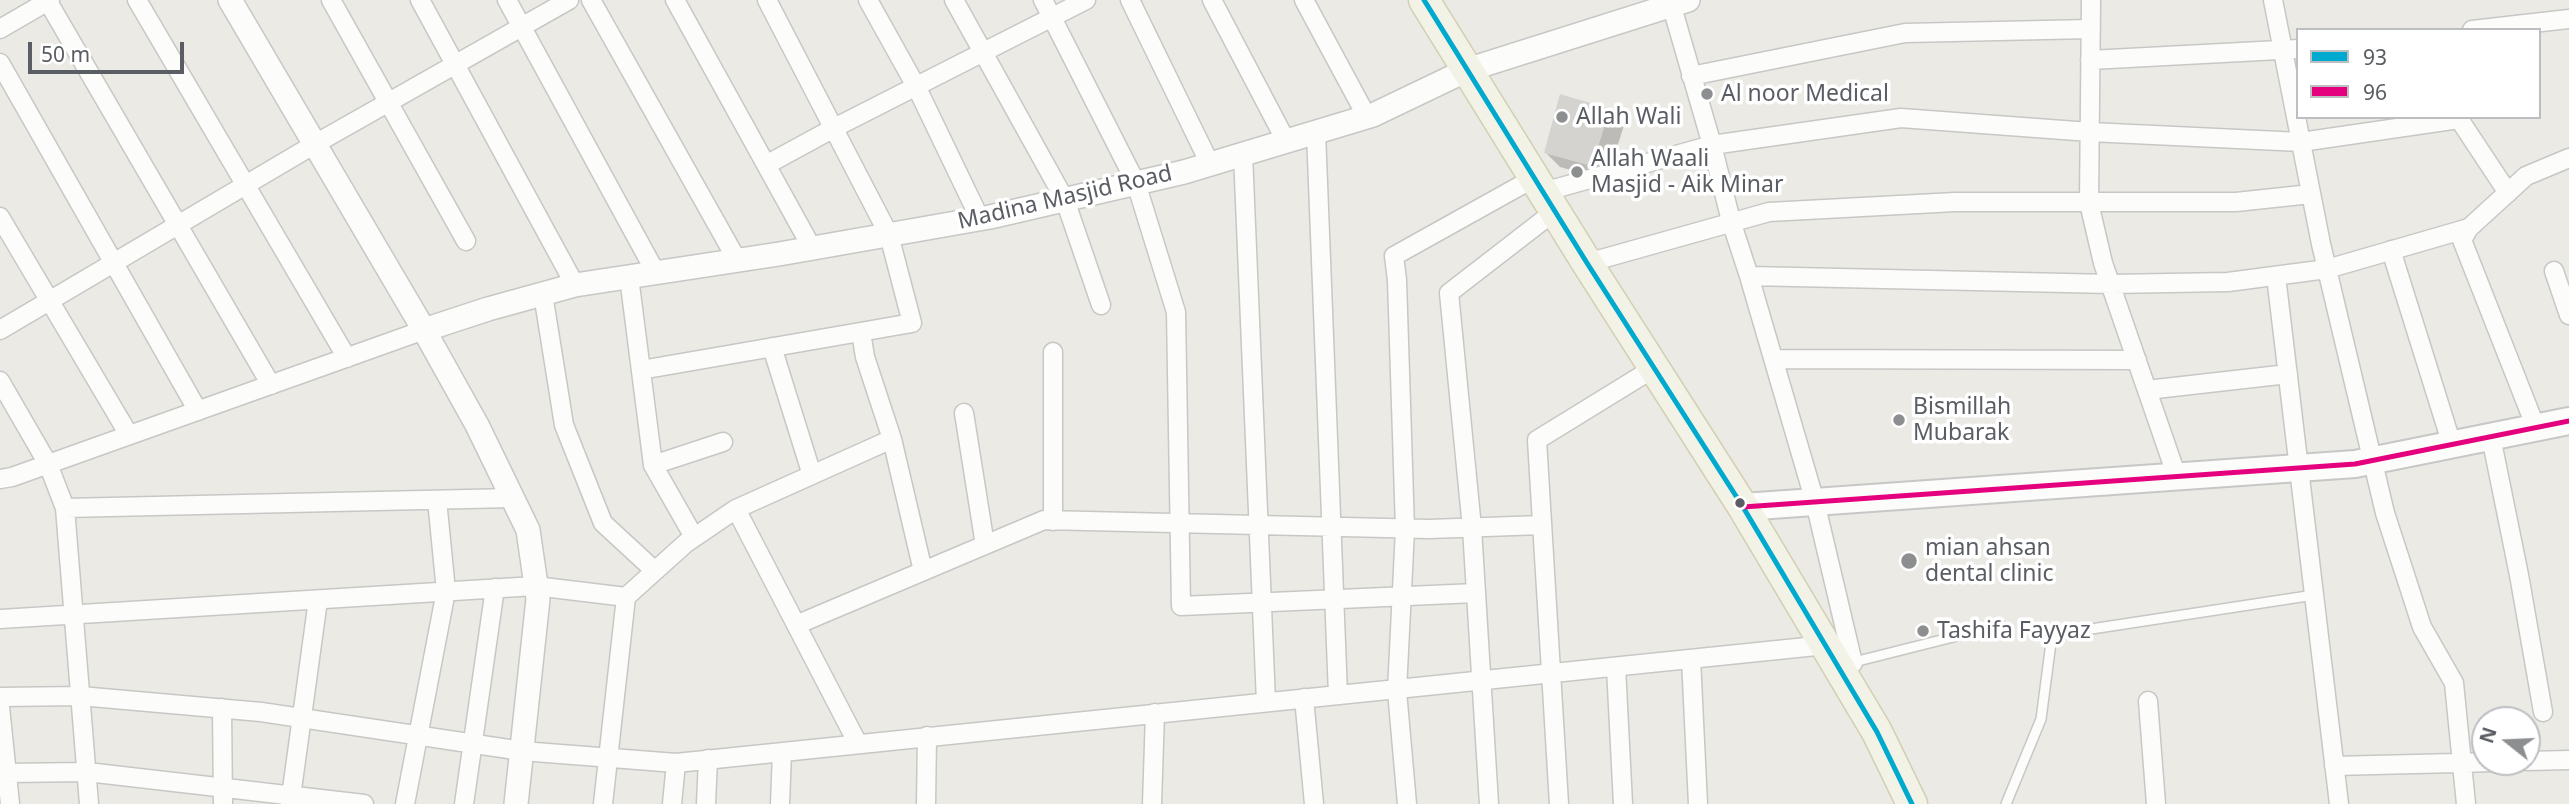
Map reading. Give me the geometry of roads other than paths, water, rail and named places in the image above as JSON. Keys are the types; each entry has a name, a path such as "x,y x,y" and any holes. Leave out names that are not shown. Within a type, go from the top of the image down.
{"main road":[{"path":"1424,0 1587,263 1839,658 1912,804"},
{"path":"1743,507 2372,462 2569,421"}],"street":[{"path":"0,29 48,0 271,384"},
{"path":"137,0 347,358"},
{"path":"230,0 424,330 477,425 528,530 538,599 516,804"},
{"path":"331,0 466,241"},
{"path":"420,0 575,285"},
{"path":"507,0 656,273"},
{"path":"0,330 315,144 569,0"},
{"path":"591,0 737,261"},
{"path":"676,0 812,248"},
{"path":"641,370 912,323 890,235 767,0"},
{"path":"868,0 917,88 980,219"},
{"path":"954,0 1065,200 1101,304"},
{"path":"1042,0 1136,183 1176,312 1181,606 1476,593"},
{"path":"766,165 1086,0"},
{"path":"1130,0 1210,164"},
{"path":"1212,0 1286,141"},
{"path":"1304,0 1367,117"},
{"path":"2091,0 2089,203 2111,284 2177,477"},
{"path":"2273,0 2290,50 2296,100"},
{"path":"0,697 80,696 222,708 522,751 676,763 1690,659 1839,658 1815,502 1731,222 1691,75 1676,2"},
{"name":"Madina Masjid Road","path":"424,330 575,285 737,261 980,219 1210,164 1367,117 1467,70 1676,2"},
{"path":"2490,28 2569,19"},
{"path":"1691,75 1905,33 2091,29"},
{"path":"2090,60 2290,50"},
{"path":"0,62 198,411"},
{"path":"1406,804 1397,691 1405,529 1394,256 1544,194 1712,145 1901,118 2090,132 2301,142 2459,119 2508,193"},
{"path":"2298,119 2327,269 2385,513 2422,627 2454,683 2466,804"},
{"path":"1316,132 1338,695"},
{"path":"1243,154 1266,702"},
{"path":"2536,428 2462,240 2469,228 2526,176 2569,158"},
{"path":"1489,804 1472,528 1449,293 1544,194"},
{"path":"1587,263 1769,212 1955,202 2236,202 2311,194"},
{"path":"0,217 129,435"},
{"path":"1749,276 2111,284 2228,282 2327,269 2469,228"},
{"path":"2391,250 2452,445"},
{"path":"2554,271 2569,314"},
{"path":"2276,276 2339,804"},
{"path":"629,277 653,465 694,537"},
{"path":"543,294 564,425 603,523 654,571"},
{"path":"0,479 424,330"},
{"path":"861,332 865,357 892,439 923,571"},
{"path":"772,347 812,475"},
{"path":"1053,352 1053,521"},
{"path":"1774,359 2137,360"},
{"path":"1559,804 1537,440 1654,368"},
{"path":"2147,390 2288,374"},
{"path":"0,381 48,464 65,508 89,804"},
{"path":"964,413 985,545"},
{"path":"2491,438 2543,712"},
{"path":"603,804 626,597 694,537 736,509 892,439"},
{"path":"653,465 723,442"},
{"path":"65,508 512,498"},
{"path":"405,804 446,591 438,500"},
{"path":"736,509 858,744"},
{"path":"796,625 1044,520 1405,529 1542,525"},
{"path":"0,619 536,586 626,597"},
{"path":"464,804 495,588"},
{"path":"290,800 318,600"},
{"path":"1690,659 1698,804"},
{"path":"1616,667 1623,804"},
{"path":"1304,698 1314,804"},
{"path":"2148,701 2156,804"},
{"path":"0,706 10,804"},
{"path":"222,708 223,796"},
{"path":"1152,804 1155,713"},
{"path":"926,804 927,736"},
{"path":"780,804 782,752"},
{"path":"706,804 708,759"},
{"path":"2541,761 2569,760"},
{"path":"672,804 676,763"},
{"path":"2334,766 2471,763"},
{"path":"7,773 87,772 223,796 363,804"}],"lane":[{"path":"2006,804 2041,719 2052,635 2314,595"},
{"path":"1839,658 2001,625"}],"place":[{"name":"Al noor Medical","path":"1707,94"},
{"name":"Allah Wali","path":"1562,117"},
{"name":"Allah Waali Masjid - Aik Minar","path":"1577,172"},
{"name":"Bismillah Mubarak","path":"1899,420"},
{"name":"mian ahsan dental clinic","path":"1909,561"},
{"name":"Tashifa Fayyaz","path":"1923,631"}]}
